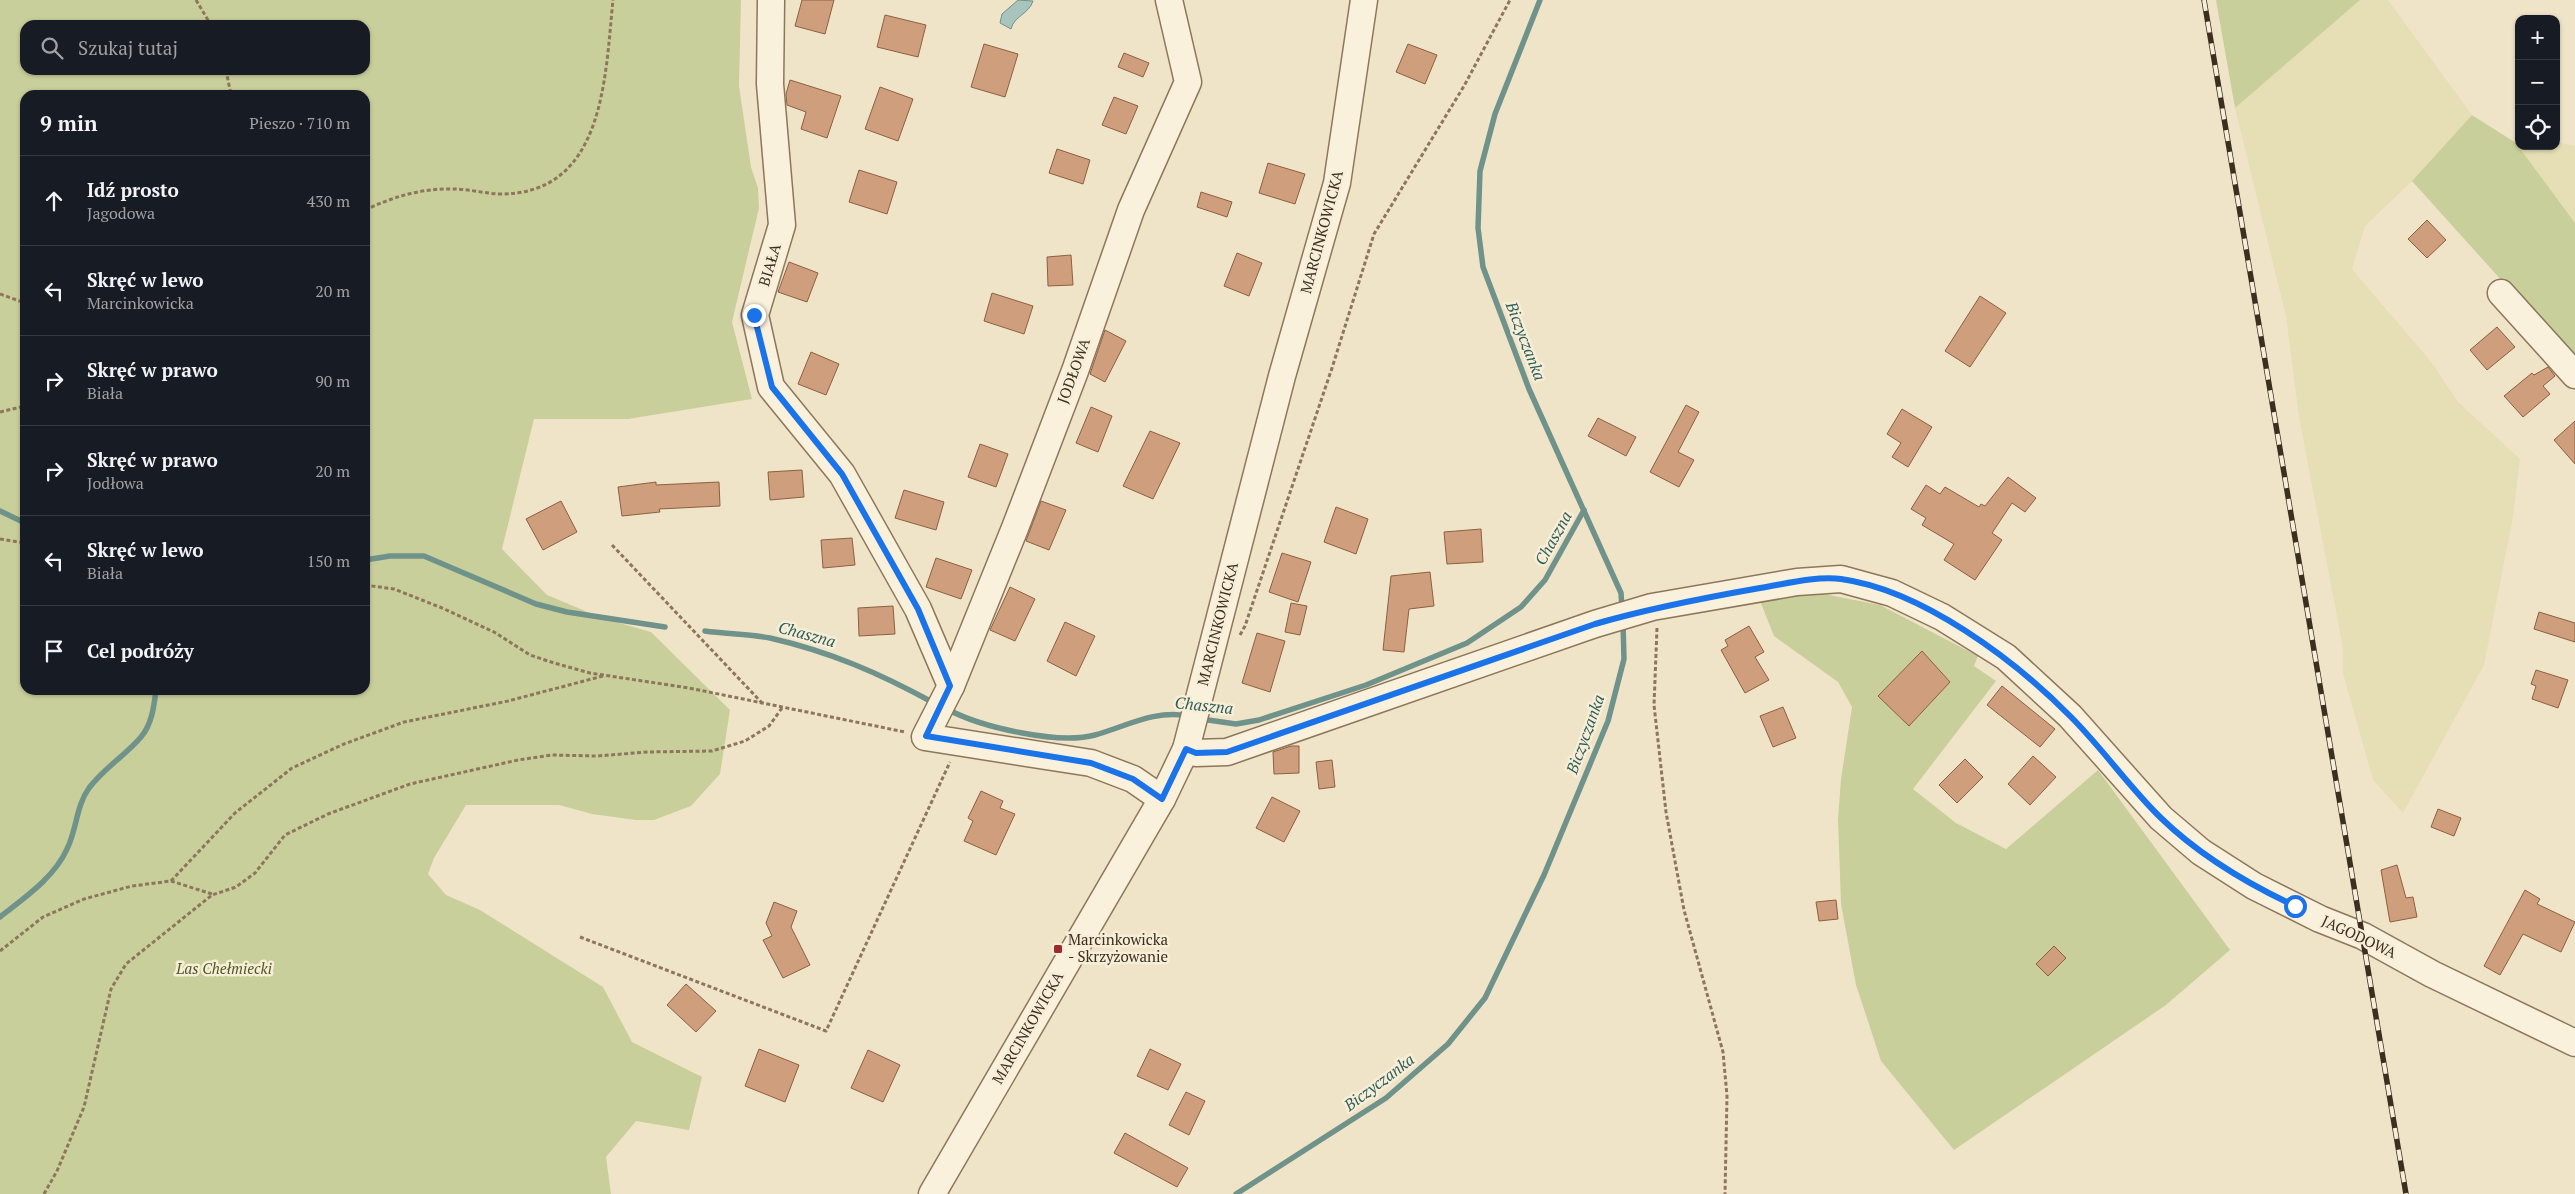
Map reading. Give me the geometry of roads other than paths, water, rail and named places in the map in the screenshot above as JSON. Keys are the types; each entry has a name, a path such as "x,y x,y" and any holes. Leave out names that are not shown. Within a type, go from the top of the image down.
{"street":[{"name":"BIAŁA","path":"771,0 770,84 782,225 754,315 772,387 842,474 918,609 939,710"},
{"name":"JODŁOWA","path":"939,710 1072,380 1131,210 1188,82 1169,0"},
{"name":"MARCINKOWICKA","path":"932,1194 1162,799 1189,740 1282,376 1337,183 1364,0"},
{"path":"2501,293 2575,375"},
{"name":"JAGODOWA","path":"1189,740 1196,753 1227,752 1595,624 1655,607 1814,581 1841,579 1892,594 1942,617 2006,657 2070,716 2161,818 2201,852 2254,886 2320,920 2363,936 2432,974 2575,1043"},
{"path":"939,710 959,743 1091,763 1133,779 1162,799"}],"water":[{"path":"1018,0 1033,1 1028,9 1015,21 1011,29 1000,23 1002,14"}],"waterway":[{"name":"Biczyczanka","path":"1540,0 1495,114 1480,171 1478,228 1483,267 1529,389 1621,593 1622,609"},
{"name":"Chaszna","path":"1201,719 1236,724 1259,720 1366,685 1467,643 1521,607 1545,580 1584,510"},
{"name":"Chaszna","path":"0,511 20,521"},
{"name":"Chaszna","path":"370,559 390,556 424,556 536,604 567,612 665,627"},
{"name":"Biczyczanka","path":"1236,1194 1386,1098 1448,1044 1485,998 1544,875 1608,721 1624,659 1623,623"},
{"name":"Chaszna","path":"705,631 770,638 814,650 854,664 934,703"},
{"path":"0,917 38,887 61,859 70,841 81,802 89,788 145,732 152,715 155,695"},
{"name":"Chaszna","path":"947,709 961,716 999,728 1061,738 1095,735 1152,717 1176,714 1187,716"}],"railway":[{"path":"2204,0 2406,1194"}],"place":[{"name":"Marcinkowicka - Skrzyżowanie","path":"1058,949"}],"park label":[{"name":"Las Chełmiecki","path":"224,969"}]}
